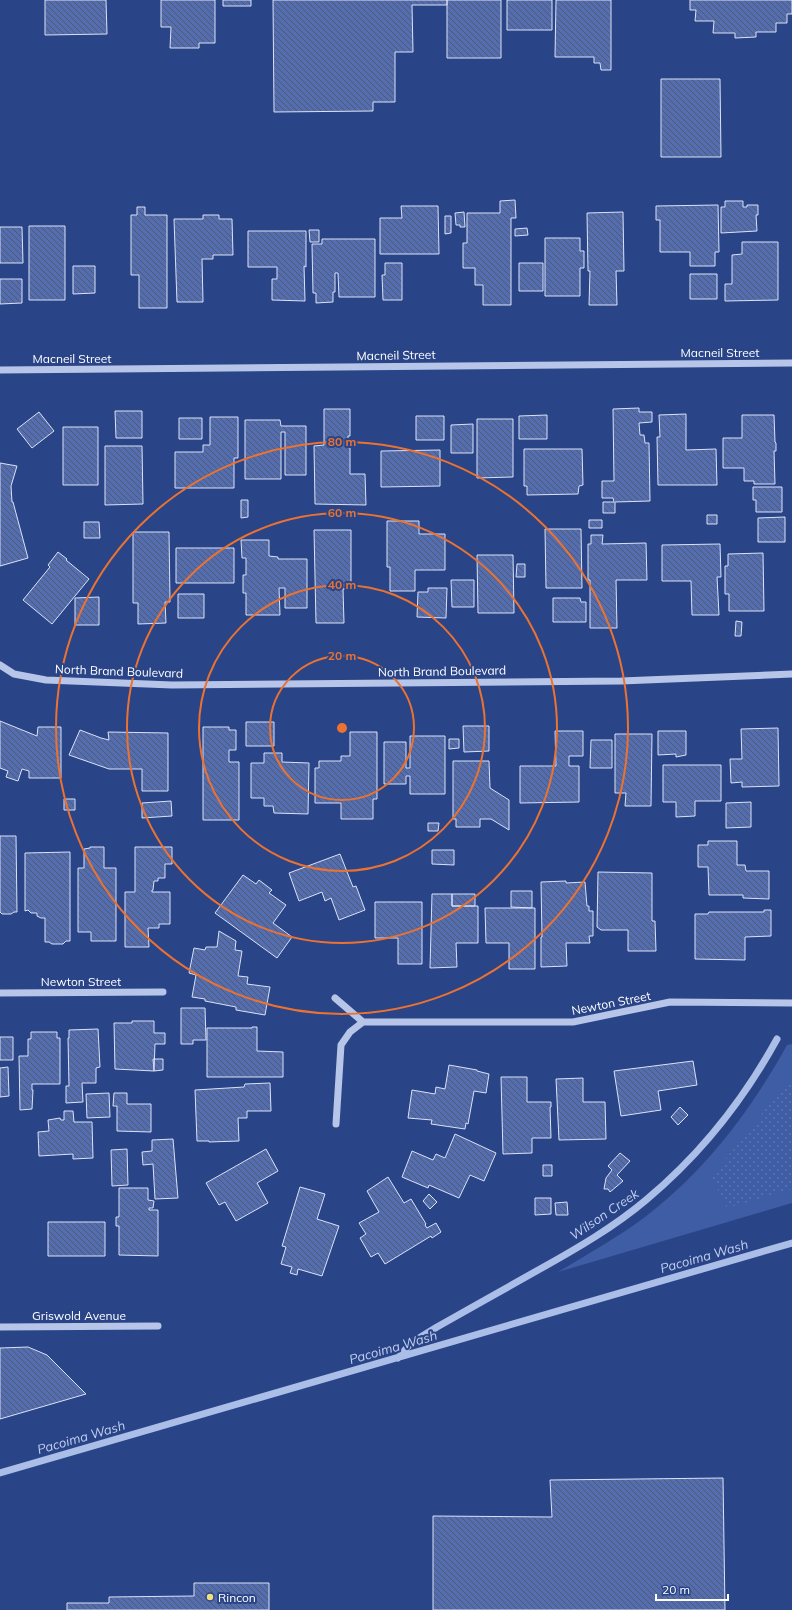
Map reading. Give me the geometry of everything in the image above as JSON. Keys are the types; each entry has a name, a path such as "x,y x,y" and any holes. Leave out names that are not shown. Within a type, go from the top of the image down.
{"street":[{"name":"Macneil Street","path":"0,370 792,363"},
{"name":"North Brand Boulevard","path":"0,665 14,674 46,680 172,685 621,681 792,674"},
{"name":"Newton Street","path":"0,993 163,992"},
{"path":"335,998 363,1022 350,1032 341,1046 336,1124"},
{"name":"Newton Street","path":"363,1022 573,1022 670,1002 792,1003"},
{"name":"Griswold Avenue","path":"0,1327 158,1326"}],"shaded area":[{"path":"792,1044 792,1203 558,1272 641,1220 685,1183 705,1162 741,1118 773,1070 787,1045"},
{"path":"792,1081 792,1189 727,1208 711,1176 755,1124 776,1093"}],"building":[{"path":"45,0 106,0 107,34 45,35"},
{"path":"161,0 215,0 215,43 199,43 199,48 170,48 171,27 161,27"},
{"path":"223,0 251,0 251,6 223,6"},
{"path":"273,0 447,0 447,5 412,5 413,52 395,52 395,102 373,102 373,111 274,112"},
{"path":"447,0 501,0 501,58 447,58"},
{"path":"507,0 552,0 552,30 507,30"},
{"path":"556,0 611,0 611,70 601,70 600,63 594,63 594,57 555,57"},
{"path":"690,0 792,0 792,14 787,14 787,23 776,23 776,32 756,32 756,37 735,38 735,33 713,33 714,21 695,21 696,10 690,10"},
{"path":"661,79 720,79 721,157 661,157"},
{"path":"515,200 516,218 511,218 511,305 483,305 483,285 475,285 475,268 463,268 463,243 467,243 467,213 500,213 500,201"},
{"path":"725,201 743,201 743,207 747,207 747,205 758,205 758,215 756,215 757,231 721,233 721,207 725,207"},
{"path":"718,205 719,252 715,252 715,266 690,266 690,252 660,252 660,220 656,220 656,206"},
{"path":"401,206 438,206 439,254 380,254 380,218 402,218"},
{"path":"137,207 145,207 145,215 167,215 167,308 139,308 139,275 131,275 131,215 137,215"},
{"path":"464,212 465,227 460,227 460,225 456,225 455,213"},
{"path":"623,212 624,271 616,271 617,305 589,305 590,271 588,271 587,213"},
{"path":"203,215 219,215 219,219 232,219 233,255 213,255 213,259 202,259 203,302 177,302 174,219 203,219"},
{"path":"445,216 451,216 451,233 445,234"},
{"path":"29,226 65,226 65,300 29,300"},
{"path":"0,227 22,227 23,263 0,263"},
{"path":"527,228 528,235 515,236 515,229"},
{"path":"309,230 319,230 319,242 310,242"},
{"path":"248,231 306,231 306,267 304,266 305,301 272,300 272,279 277,279 277,267 248,267"},
{"path":"545,238 580,238 580,251 584,251 584,268 580,268 580,296 545,296"},
{"path":"322,239 375,239 375,297 339,297 338,273 335,273 335,292 333,292 333,302 316,303 316,293 313,293 312,244 322,244"},
{"path":"742,242 778,242 778,300 725,301 725,284 732,284 732,255 742,254"},
{"path":"385,263 402,263 402,300 383,300 382,275 385,275"},
{"path":"519,263 543,263 543,291 519,291"},
{"path":"73,266 95,266 95,293 73,294"},
{"path":"690,274 717,274 717,299 690,299"},
{"path":"0,279 22,279 22,303 0,304"},
{"path":"639,408 639,412 652,412 652,422 639,423 640,435 644,435 645,443 649,443 650,501 615,502 615,513 603,513 603,502 614,502 613,498 602,498 602,481 614,481 613,409"},
{"path":"324,409 350,409 350,436 348,436 348,445 350,445 350,474 365,474 366,505 315,504 314,446 324,445"},
{"path":"115,411 142,411 142,438 116,438"},
{"path":"39,412 54,431 32,448 17,429"},
{"path":"686,414 686,450 716,449 717,485 658,485 657,437 660,437 659,415"},
{"path":"547,415 547,439 519,439 519,416"},
{"path":"742,415 774,415 776,443 776,451 774,451 775,484 754,484 754,481 744,481 744,468 723,468 723,438 742,438"},
{"path":"416,416 444,416 444,440 416,440"},
{"path":"210,417 238,417 238,458 234,458 234,488 175,488 175,452 203,452 203,445 210,445"},
{"path":"179,418 202,418 202,439 179,439"},
{"path":"477,419 513,419 513,477 477,478"},
{"path":"245,420 280,420 281,426 306,426 306,475 285,475 285,432 281,432 281,479 245,479"},
{"path":"473,424 473,453 451,453 451,425"},
{"path":"63,427 98,427 98,485 63,485"},
{"path":"105,446 142,446 143,504 105,505"},
{"path":"524,449 582,449 583,485 579,486 578,494 527,495 527,486 524,486"},
{"path":"440,450 440,486 381,487 381,451"},
{"path":"0,463 17,466 11,486 12,502 28,558 0,566"},
{"path":"753,487 782,487 782,512 756,512 756,500 753,500"},
{"path":"241,500 248,500 248,517 241,518"},
{"path":"707,515 717,515 717,524 707,524"},
{"path":"785,517 785,542 758,542 758,518"},
{"path":"589,520 602,520 602,528 589,528"},
{"path":"387,521 419,521 419,534 445,534 445,570 415,570 415,591 390,591 390,567 387,567"},
{"path":"84,522 99,522 100,538 84,538"},
{"path":"545,529 581,529 582,588 546,588"},
{"path":"314,530 351,530 351,589 343,589 344,623 316,623"},
{"path":"133,532 169,532 170,602 165,602 166,623 138,624 138,603 133,603"},
{"path":"591,535 603,535 602,544 646,543 647,580 616,580 617,628 590,628 588,544 591,544"},
{"path":"241,540 269,540 269,556 278,557 278,559 307,559 307,608 285,608 285,588 279,588 280,615 246,615 246,593 243,593 243,575 246,575 246,558 242,558"},
{"path":"720,544 721,577 717,577 719,615 692,615 691,581 662,581 662,545"},
{"path":"176,548 234,548 234,583 176,583"},
{"path":"58,552 89,579 52,624 23,600 50,567 48,565"},
{"path":"763,553 764,611 729,611 729,594 725,594 725,566 728,566 728,554"},
{"path":"477,555 513,555 514,613 478,613"},
{"path":"517,564 525,564 525,577 516,577"},
{"path":"451,580 474,580 474,607 452,607"},
{"path":"428,588 447,588 446,618 417,617 418,592 428,592"},
{"path":"178,594 204,594 204,618 178,618"},
{"path":"99,597 99,625 75,625 75,598"},
{"path":"553,598 580,598 581,602 586,602 586,622 553,622"},
{"path":"736,621 742,622 741,636 735,636"},
{"path":"0,721 37,736 38,727 61,727 61,778 29,778 29,771 22,769 18,781 6,777 8,771 0,768"},
{"path":"246,722 274,722 274,746 246,746"},
{"path":"463,726 489,726 489,751 464,752"},
{"path":"203,727 229,727 229,730 236,730 236,750 229,750 229,762 239,762 239,820 203,820"},
{"path":"778,728 779,786 742,787 742,782 731,783 730,759 742,759 741,729"},
{"path":"80,730 109,740 108,732 168,733 168,791 142,791 142,769 109,769 69,755"},
{"path":"555,731 583,731 583,756 569,756 569,766 579,766 579,802 520,803 520,766 556,766"},
{"path":"658,731 686,731 686,755 676,757 676,754 658,755"},
{"path":"350,732 377,732 377,799 373,799 373,819 341,819 341,803 315,803 315,768 319,768 319,761 341,761 341,756 350,756"},
{"path":"615,734 652,734 651,806 625,806 626,793 615,793"},
{"path":"410,736 445,736 445,794 410,794 410,776 406,776 406,784 384,784 384,742 406,742 406,768 410,768"},
{"path":"449,739 459,739 459,748 449,749"},
{"path":"591,740 612,740 612,768 590,768"},
{"path":"264,753 282,753 282,762 309,763 308,814 274,813 273,806 264,806 264,798 251,798 251,763 264,763"},
{"path":"453,761 489,761 490,788 509,800 509,830 491,819 480,819 480,827 456,827 456,819 453,819"},
{"path":"663,765 721,765 721,801 695,801 695,816 676,817 676,802 663,802"},
{"path":"64,799 75,799 75,810 64,810"},
{"path":"171,801 172,816 142,818 142,803"},
{"path":"751,802 751,827 726,828 726,803"},
{"path":"428,823 439,823 438,831 428,831"},
{"path":"0,836 16,836 17,912 11,914 2,914 0,912"},
{"path":"708,841 737,841 737,865 745,865 746,871 769,871 769,899 743,898 743,895 709,895 708,867 698,867 698,845 708,845"},
{"path":"90,847 104,847 104,868 116,868 116,941 91,941 91,932 78,932 78,868 84,868 84,849"},
{"path":"135,847 172,847 172,864 165,864 165,878 158,878 158,881 154,881 152,890 152,892 170,892 170,924 159,924 159,928 148,928 149,947 125,947 125,892 135,892"},
{"path":"432,850 454,850 454,865 432,864"},
{"path":"70,852 70,941 66,941 63,944 52,944 45,942 45,918 37,916 37,913 31,913 28,910 25,911 25,853"},
{"path":"340,854 353,887 356,886 365,910 339,920 331,898 325,901 322,892 299,901 289,873"},
{"path":"598,872 652,873 652,921 655,921 656,951 628,951 628,930 601,930 597,927"},
{"path":"243,875 256,884 259,880 272,890 269,893 286,905 273,923 292,937 277,958 215,913"},
{"path":"566,881 566,883 585,882 587,906 589,906 589,911 593,911 593,936 589,936 590,943 566,943 567,966 541,967 541,882"},
{"path":"511,891 532,891 532,908 511,907"},
{"path":"432,894 452,894 452,906 478,906 478,943 456,943 457,967 430,968"},
{"path":"452,894 475,894 475,906 452,906"},
{"path":"375,902 422,902 422,964 398,964 398,938 375,938"},
{"path":"485,908 535,908 535,969 509,969 509,943 486,943"},
{"path":"764,910 771,910 771,936 745,937 745,960 695,959 695,914 708,914 709,912 764,912"},
{"path":"219,931 236,941 235,950 242,951 238,976 248,977 247,984 270,987 265,1015 236,1010 236,1007 192,997 196,975 189,973 194,948 205,950 206,947 217,947"},
{"path":"181,1008 205,1008 206,1040 193,1040 193,1044 181,1044"},
{"path":"132,1021 154,1021 154,1033 165,1033 165,1044 155,1044 154,1071 115,1069 114,1023 132,1023"},
{"path":"257,1027 257,1051 283,1052 283,1077 207,1077 207,1028"},
{"path":"98,1029 100,1067 96,1068 96,1083 82,1083 83,1102 66,1103 66,1086 69,1086 69,1030"},
{"path":"31,1032 57,1032 57,1038 60,1038 60,1084 32,1084 32,1109 20,1110 19,1056 28,1056 28,1039 31,1039"},
{"path":"0,1037 13,1037 13,1060 0,1060"},
{"path":"153,1059 163,1059 163,1070 154,1071"},
{"path":"693,1061 697,1085 658,1091 661,1110 621,1116 614,1071"},
{"path":"449,1065 477,1070 489,1074 486,1093 474,1091 468,1124 466,1123 465,1129 431,1124 432,1120 408,1118 412,1090 435,1094 436,1087 445,1089"},
{"path":"8,1067 9,1096 0,1097 0,1068"},
{"path":"501,1077 527,1077 527,1102 551,1102 551,1138 532,1138 532,1153 503,1154"},
{"path":"583,1078 583,1102 605,1102 606,1139 559,1140 556,1079"},
{"path":"270,1083 271,1111 247,1111 247,1118 238,1118 239,1141 197,1141 195,1090 244,1087 245,1084"},
{"path":"109,1093 110,1117 87,1118 86,1094"},
{"path":"114,1093 127,1093 127,1104 151,1104 151,1132 117,1131 117,1106 113,1106"},
{"path":"680,1107 688,1115 678,1125 671,1117"},
{"path":"64,1111 73,1111 74,1122 92,1122 93,1158 73,1159 73,1154 39,1156 38,1132 49,1131 48,1120 60,1118 61,1120 64,1120"},
{"path":"455,1134 496,1153 484,1181 470,1175 459,1198 429,1185 428,1188 402,1177 412,1151 433,1160 436,1154 445,1158"},
{"path":"173,1139 178,1198 155,1199 153,1164 143,1165 142,1152 152,1151 152,1140"},
{"path":"127,1149 128,1185 112,1186 111,1150"},
{"path":"266,1149 278,1171 257,1183 268,1203 236,1221 225,1202 219,1205 206,1183"},
{"path":"620,1153 630,1161 617,1175 623,1181 610,1192 608,1189 604,1189 606,1178 612,1170 608,1166"},
{"path":"543,1165 552,1165 552,1176 543,1176"},
{"path":"388,1177 404,1203 411,1199 427,1228 436,1223 441,1232 432,1238 431,1236 385,1264 378,1253 371,1257 360,1238 366,1234 359,1223 379,1212 367,1191"},
{"path":"300,1187 325,1194 317,1219 339,1226 322,1276 298,1269 297,1275 290,1273 292,1267 281,1264 286,1247 282,1246"},
{"path":"119,1188 148,1188 148,1200 154,1201 153,1208 149,1208 149,1210 158,1210 158,1256 119,1255 119,1226 116,1226 116,1217 119,1217"},
{"path":"429,1194 437,1202 430,1209 423,1201"},
{"path":"535,1198 551,1198 551,1214 535,1215"},
{"path":"567,1202 568,1215 556,1215 555,1203"},
{"path":"48,1222 105,1222 105,1256 48,1256"},
{"path":"28,1347 47,1355 86,1394 0,1419 0,1348"},
{"path":"723,1478 725,1610 433,1610 433,1516 552,1517 550,1480"},
{"name":"Rincon","path":"194,1583 269,1583 269,1610 67,1610 67,1603 109,1603 109,1597 194,1596"}],"waterway":[{"name":"Wilson Creek","path":"398,1358 411,1343 581,1245 608,1228 646,1200 684,1165 719,1126 750,1084 777,1039"},
{"name":"Wilson Creek","path":"0,1473 792,1243"}],"place":[{"name":"Rincon","path":"210,1597"}],"water label":[{"name":"Pacoima Wash","path":"704,1256"},
{"name":"Pacoima Wash","path":"393,1347"},
{"name":"Pacoima Wash","path":"81,1437"}]}
